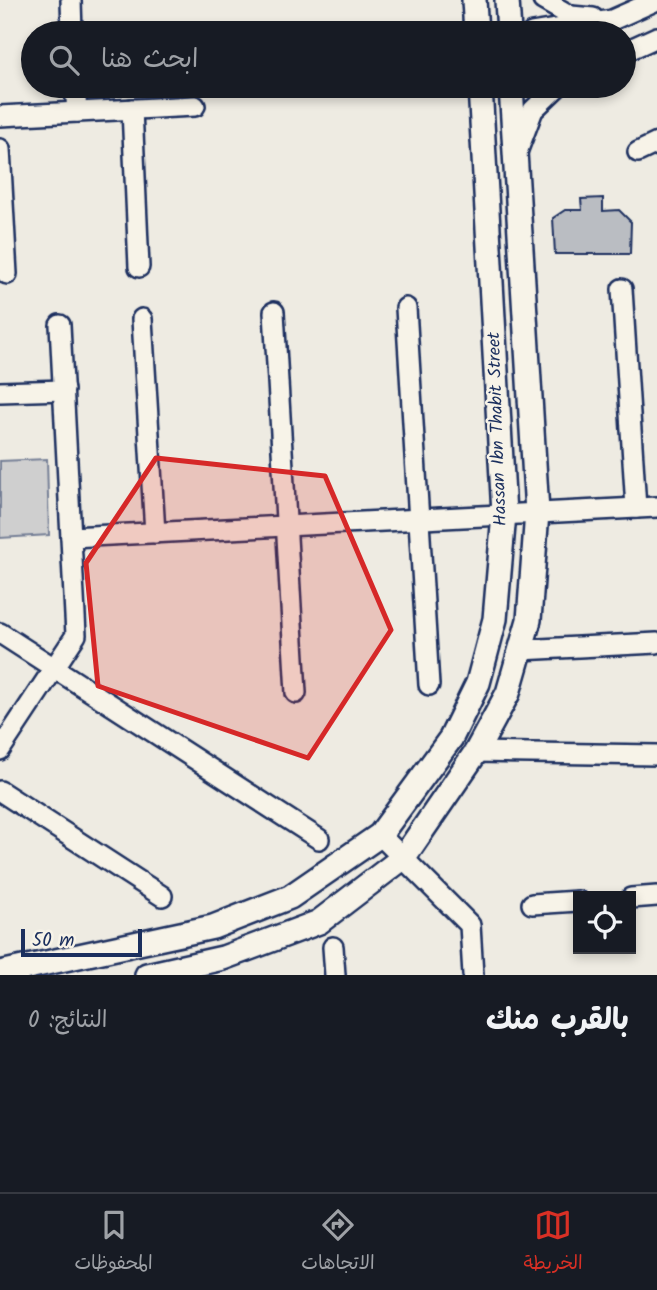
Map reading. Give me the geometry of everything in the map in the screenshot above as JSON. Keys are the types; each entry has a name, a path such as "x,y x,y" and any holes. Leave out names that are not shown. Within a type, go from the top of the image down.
{"street":[{"path":"71,0 72,21"},
{"path":"474,0 475,21"},
{"path":"507,0 508,21"},
{"path":"543,0 571,16 612,20"},
{"path":"606,21 657,0"},
{"path":"636,47 657,37"},
{"path":"75,98 76,112"},
{"name":"Hassan Ibn Thabit Street","path":"0,973 213,927 290,897 380,835 451,738 478,684 495,620 504,514 481,98"},
{"name":"Hassan Ibn Thabit Street","path":"147,975 223,958 319,922 404,857 476,752 508,693 528,620 537,512 512,98"},
{"path":"516,156 533,110 546,98"},
{"path":"0,116 195,106"},
{"path":"132,109 139,267"},
{"path":"638,152 657,143"},
{"path":"0,149 7,274"},
{"path":"622,289 636,508"},
{"path":"406,308 429,685"},
{"path":"274,313 296,692"},
{"path":"142,319 155,533"},
{"path":"0,750 76,635 60,326"},
{"path":"0,392 64,390"},
{"path":"71,537 657,507"},
{"path":"0,633 319,839"},
{"path":"520,650 657,643"},
{"path":"476,752 657,755"},
{"path":"0,791 162,896"},
{"path":"380,835 470,925 473,975"},
{"path":"636,898 657,896"},
{"path":"532,904 573,901"},
{"path":"333,947 335,975"}],"highlighted area":[{"path":"156,458 325,476 391,630 308,758 98,686 86,563"}],"shaded area":[{"path":"47,459 49,535 0,538 0,461"}],"building":[{"path":"603,198 603,211 619,210 631,222 630,254 555,254 553,218 565,210 582,210 581,199"}]}
